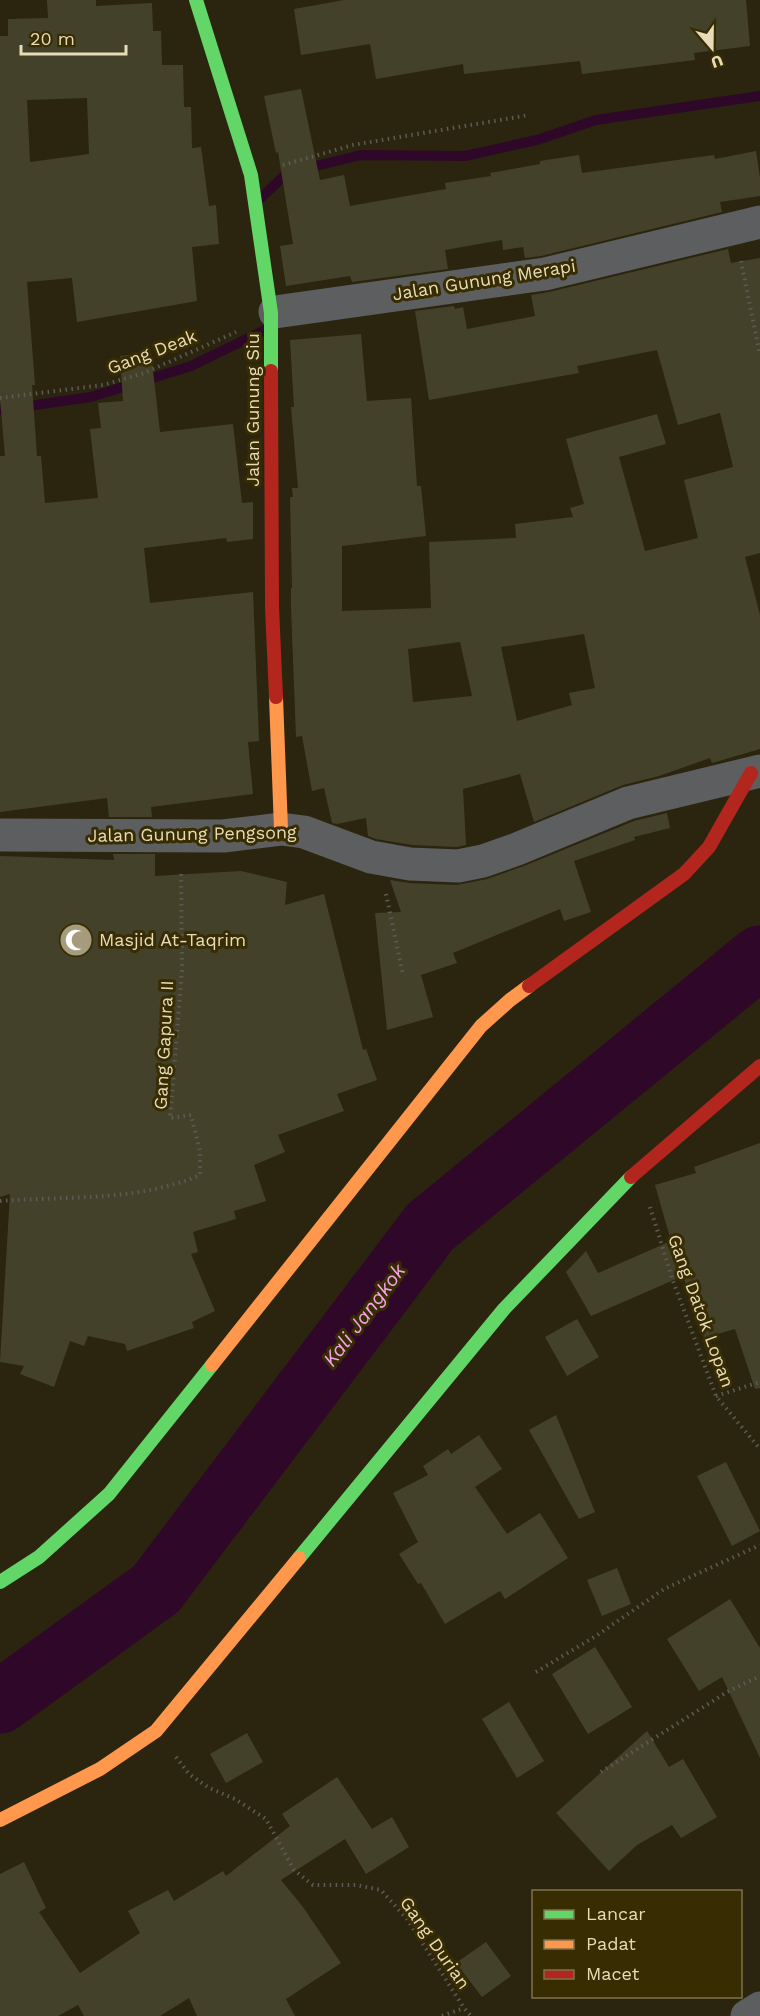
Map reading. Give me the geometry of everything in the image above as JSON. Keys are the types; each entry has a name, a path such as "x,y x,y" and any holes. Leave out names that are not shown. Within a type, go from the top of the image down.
{"street":[{"name":"Jalan Gunung Siu","path":"196,0 251,175 276,317 272,606 281,829"},
{"name":"Jalan Gunung Merapi","path":"276,317 545,274 747,225"},
{"name":"Jalan Gunung Pengsong","path":"0,835 181,837 234,835 281,829 304,831 371,857 411,864 458,866 483,861 628,803 755,772"},
{"path":"0,1582 39,1557 109,1494 481,1026 510,1000 684,874 709,847 755,772"},
{"path":"0,1820 98,1771 129,1753 156,1731 504,1309 638,1170 760,1066"},
{"path":"747,2016 760,2008"}],"path":[{"path":"251,175 353,145 530,115"},
{"path":"747,225 760,355"},
{"name":"Gang Deak","path":"0,398 103,385 144,373 276,317"},
{"name":"Gang Gapura II","path":"0,1201 95,1198 181,1183 200,1175 200,1151 191,1115 170,1118 182,970 181,837"},
{"path":"403,975 385,885 411,864"},
{"name":"Gang Datok Lopan","path":"638,1170 673,1281 716,1396 760,1449"},
{"path":"716,1396 760,1382"},
{"path":"536,1672 596,1636 664,1589 760,1545"},
{"path":"601,1772 727,1692 760,1676"},
{"name":"Gang Durian","path":"156,1731 189,1774 208,1788 235,1799 266,1819 294,1870 313,1885 356,1885 381,1890 407,1919 471,2016"},
{"path":"442,2016 464,2008"}],"building":[{"path":"47,0 96,0 96,6 152,3 153,31 161,31 162,65 183,65 184,107 191,107 192,148 201,147 209,206 216,205 219,244 192,247 197,301 77,322 72,278 27,282 35,385 32,385 37,456 41,456 45,503 98,498 90,429 101,428 98,403 123,401 120,356 151,353 160,432 233,424 242,503 253,502 253,539 227,542 226,538 144,548 150,603 253,592 259,741 248,742 253,794 151,807 152,817 109,817 107,798 0,812 0,456 5,456 0,399 0,36 8,36 8,19 48,18","holes":["87,98 89,154 30,162 27,100"]},
{"path":"344,0 746,0 750,46 694,53 695,60 582,74 580,61 464,74 463,64 376,79 370,44 301,55 294,9"},
{"path":"301,89 320,180 344,175 350,206 446,189 445,183 491,176 490,173 540,164 540,161 579,155 582,173 714,155 715,159 756,151 760,196 720,202 722,212 541,256 525,258 523,247 503,250 502,240 445,250 448,269 352,282 350,276 286,286 280,246 293,244 278,152 276,153 264,96"},
{"path":"728,249 731,263 760,258 760,553 745,557 760,615 760,749 712,763 710,758 659,776 623,785 534,822 520,774 463,789 466,845 457,847 412,845 376,839 368,836 366,818 332,823 324,788 312,791 302,736 296,737 290,497 293,497 292,488 298,488 291,407 294,407 290,340 361,334 367,401 411,398 417,486 421,486 426,536 342,546 342,611 431,608 429,542 516,538 515,524 573,517 570,508 584,504 566,439 657,414 666,444 619,457 645,551 698,538 684,480 733,467 720,413 678,425 657,350 577,366 579,373 429,400 415,311 463,307 467,329 535,316 531,295","holes":["584,634 595,688 569,693 572,705 517,721 501,647","460,642 472,696 413,702 408,649"]},
{"path":"667,813 670,828 634,837 635,840 574,861 591,912 564,921 560,909 453,953 457,963 421,975 433,1017 387,1030 375,913 401,912 390,880 457,885 487,879 634,821"},
{"path":"113,854 155,854 155,876 241,871 287,882 285,905 324,894 363,1050 366,1049 377,1080 337,1094 344,1111 278,1135 285,1152 254,1165 266,1201 234,1211 236,1219 193,1232 198,1252 191,1254 215,1311 192,1322 194,1328 127,1351 125,1344 88,1336 84,1346 70,1341 54,1387 20,1374 24,1366 0,1362 10,1194 0,1197 0,856 114,860"},
{"path":"760,1143 760,1388 755,1389 735,1329 704,1338 683,1276 591,1316 566,1272 586,1251 598,1273 671,1241 655,1185 696,1173 694,1167"},
{"path":"577,1319 599,1357 567,1376 545,1337"},
{"path":"556,1415 595,1512 579,1519 529,1430"},
{"path":"479,1435 502,1469 475,1487 507,1534 540,1513 568,1558 505,1599 500,1591 445,1624 421,1583 418,1584 399,1554 418,1542 393,1493 428,1475 423,1466 448,1449 451,1454"},
{"path":"726,1462 760,1531 732,1546 697,1476"},
{"path":"617,1568 631,1604 602,1616 587,1580"},
{"path":"730,1599 760,1648 760,1758 722,1677 699,1691 667,1639"},
{"path":"595,1647 632,1707 588,1734 552,1674"},
{"path":"509,1702 544,1761 517,1778 482,1719"},
{"path":"647,1731 669,1767 683,1759 717,1817 681,1838 672,1825 637,1845 609,1871 556,1813"},
{"path":"247,1733 263,1762 226,1783 210,1754"},
{"path":"337,1777 372,1829 392,1817 409,1847 366,1874 345,1839 281,1880 303,1907 341,1963 286,1999 295,2016 197,2016 189,1998 160,2016 84,2016 78,2005 58,2016 0,2016 0,1874 24,1862 46,1908 39,1912 80,1973 140,1933 128,1911 168,1890 174,1901 223,1871 226,1876 290,1826 282,1814"},
{"path":"486,1942 511,1976 482,1997 456,1963"}],"waterway":[{"path":"260,199 287,173 361,155 465,156 537,140 596,120 760,96"},
{"path":"0,410 91,397 191,366 265,330"},
{"name":"Kali Jangkok","path":"0,1702 156,1589 430,1227 760,957"}],"traffic: fast":[{"path":"196,0 251,175 271,313 271,371"},
{"path":"299,1558 504,1309 631,1177"},
{"path":"0,1582 39,1557 109,1494 212,1365"}],"traffic: slow":[{"path":"276,697 281,829"},
{"path":"212,1365 481,1026 529,986"},
{"path":"0,1820 100,1769 156,1731 299,1558"}],"traffic: jam":[{"path":"271,371 272,607 276,697"},
{"path":"529,986 684,874 709,847 751,773"},
{"path":"631,1177 760,1066"}],"place":[{"name":"Masjid At-Taqrim","path":"76,940"}]}
